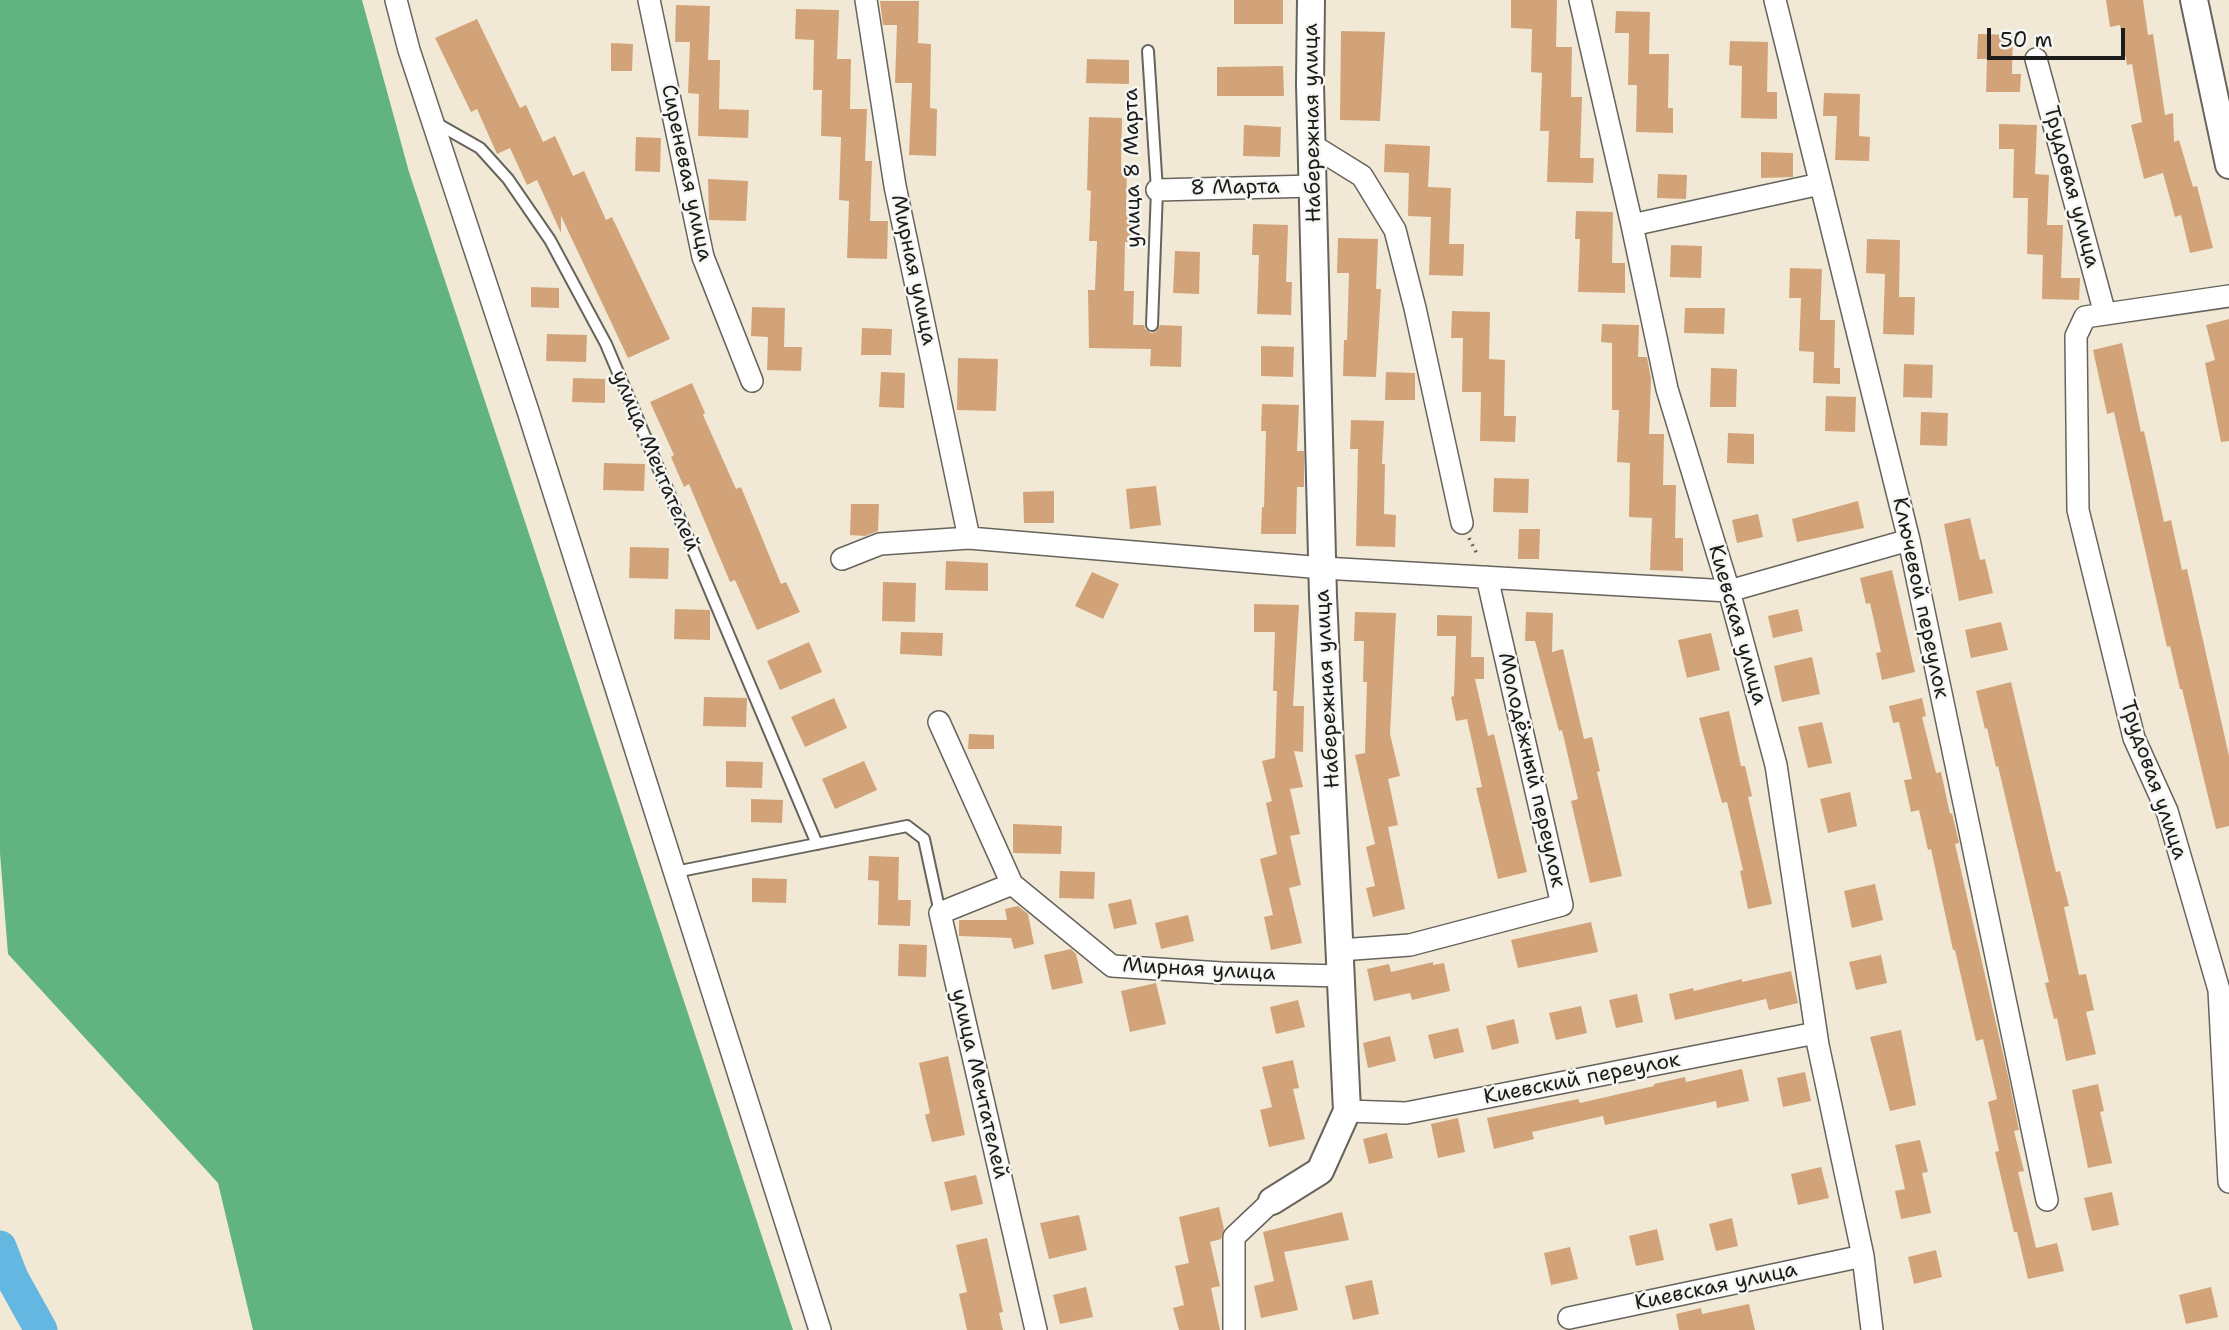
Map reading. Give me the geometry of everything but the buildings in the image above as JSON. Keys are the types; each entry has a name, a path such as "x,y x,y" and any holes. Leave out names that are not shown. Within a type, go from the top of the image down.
{"street":[{"path":"396,0 409,51 528,411 820,1330"},
{"name":"Сиреневая улица","path":"649,0 703,257 752,381"},
{"name":"Мирная улица","path":"866,0 895,186 969,538"},
{"name":"Набережная улица","path":"1234,1330 1234,1237 1272,1201 1320,1171 1347,1111 1323,568 1311,0"},
{"name":"Киевская улица","path":"1580,0 1667,389 1729,591 1776,765 1816,1032 1863,1256 1872,1330"},
{"name":"Ключевой переулок","path":"1775,0 1909,540 2047,1200"},
{"path":"2194,0 2229,164"},
{"name":"Трудовая улица","path":"2036,59 2105,314"},
{"path":"1312,145 1362,176 1395,230 1415,308 1462,523"},
{"path":"1632,225 1820,184"},
{"name":"8 Марта","path":"1157,190 1313,186"},
{"name":"Трудовая улица","path":"2229,296 2085,317 2076,336 2078,510 2134,738 2167,811 2224,989 2229,1182"},
{"path":"842,559 880,544 969,538 1323,568 1729,591 1909,540"},
{"name":"Молодёжный переулок","path":"1339,950 1410,944 1562,905 1487,578"},
{"name":"Мирная улица","path":"939,722 1012,884 1112,965 1222,973 1341,976"},
{"path":"940,913 1012,884"},
{"name":"улица Мечтателей","path":"940,913 1036,1330"},
{"name":"Киевский переулок","path":"1347,1111 1406,1114 1816,1032"},
{"name":"Киевская улица","path":"1569,1318 1863,1256"}],"lane":[{"name":"улица 8 Марта","path":"1148,51 1157,190 1152,325"},
{"name":"улица Мечтателей","path":"432,121 480,148 508,179 550,240 600,332 817,844"},
{"path":"675,872 907,826 924,839 940,913"}],"path":[{"path":"1462,523 1487,578"}],"green space":[{"path":"0,0 362,0 409,172 793,1330 253,1330 218,1183 8,954 0,853"}],"waterway":[{"path":"0,1247 12,1278 41,1330"}]}
